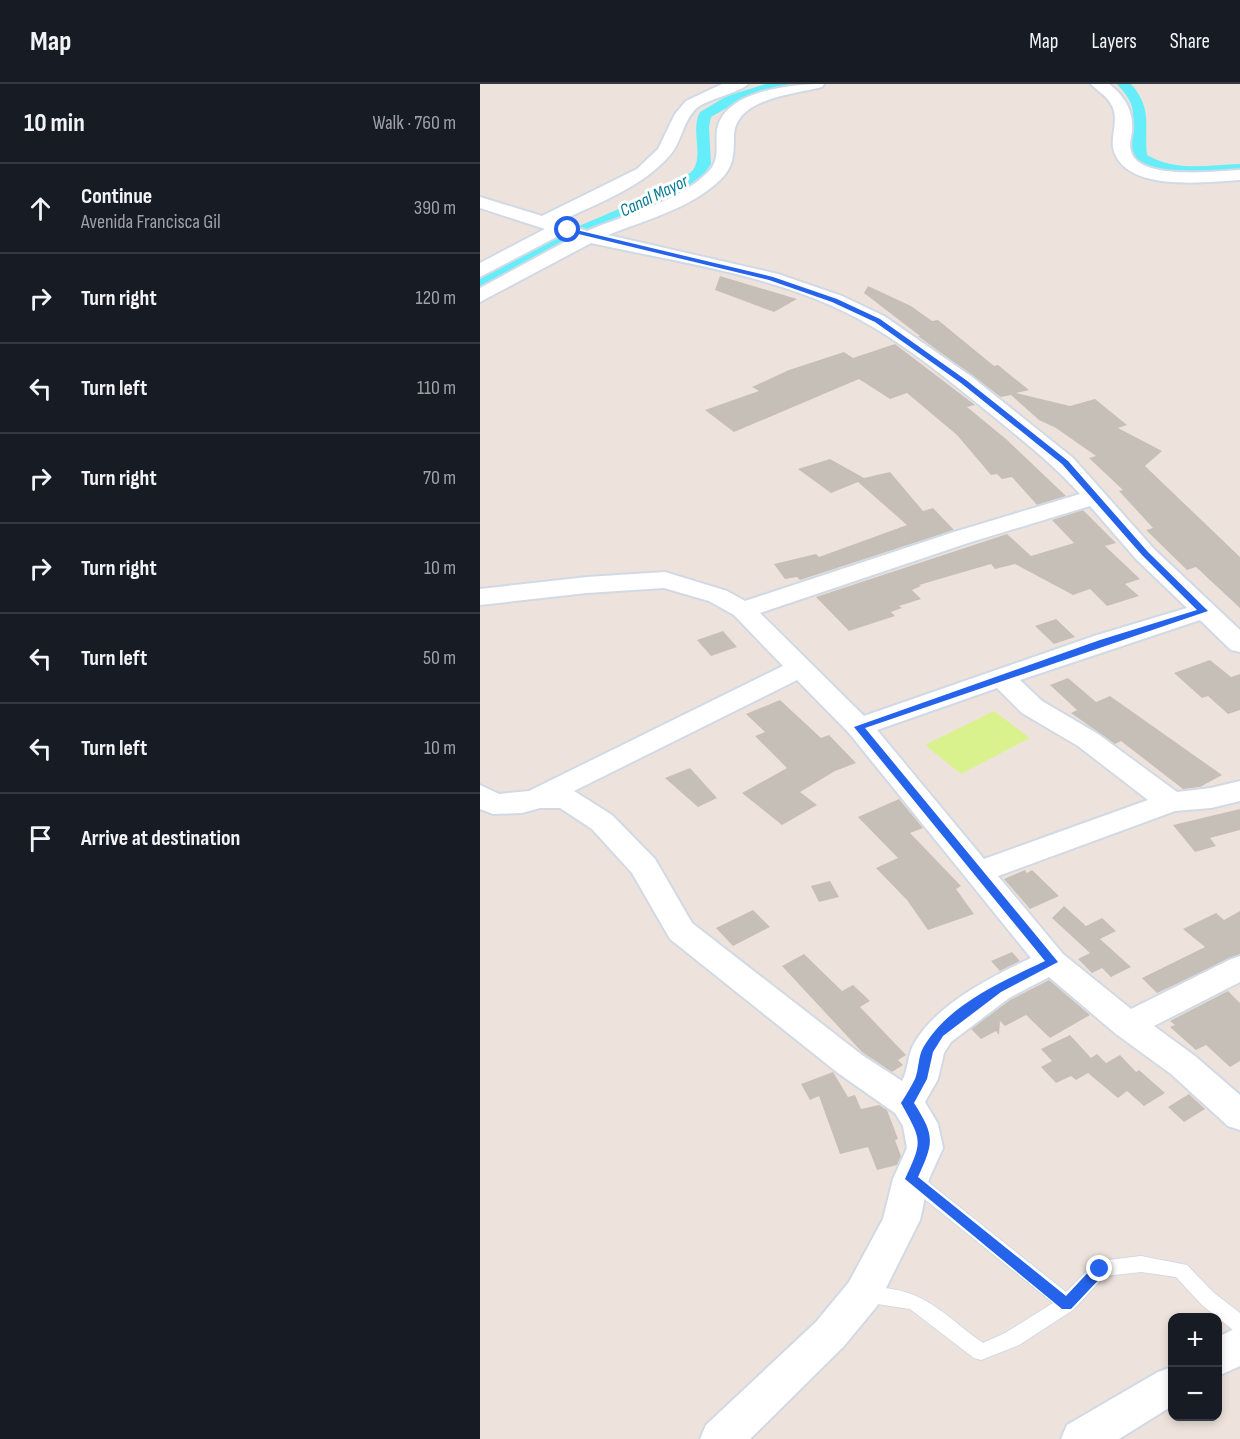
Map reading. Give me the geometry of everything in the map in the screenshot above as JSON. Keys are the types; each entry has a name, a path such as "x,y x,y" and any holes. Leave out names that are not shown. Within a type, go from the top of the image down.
{"street":[{"path":"480,296 644,173 665,151 682,114 692,104 722,89 741,84"},
{"path":"480,271 569,230 680,199 704,185 720,171 726,160 728,149 724,135 728,121 734,112 749,102 816,84"},
{"path":"1099,84 1121,105 1124,154 1131,164 1159,175 1240,175"},
{"path":"480,202 569,230 771,278 835,300 877,320 964,382 1065,463 1145,554 1240,644"},
{"path":"743,610 984,529 1095,498"},
{"path":"480,597 587,585 664,580 718,596 743,610 859,727 1052,962 1128,1025 1183,1065 1240,1116"},
{"path":"859,727 1103,642 1203,611"},
{"path":"480,795 493,804 522,803 539,798 799,668"},
{"path":"1002,678 1032,707 1088,740 1171,802"},
{"path":"978,872 1171,802 1211,798 1240,791"},
{"path":"539,798 566,799 602,822 644,866 681,931 850,1064 907,1103 920,1124 925,1148 911,1179 901,1220 863,1294 830,1334 721,1439"},
{"path":"907,1103 921,1079 927,1051 939,1033 997,989 1052,962"},
{"path":"1128,1025 1240,968"},
{"path":"1222,1355 1240,1344"},
{"path":"1082,1439 1168,1388"}],"lane":[{"path":"911,1179 1067,1305"},
{"path":"863,1294 894,1297 916,1303 964,1342 981,1352 1012,1339 1067,1305 1100,1269 1141,1264 1181,1270 1208,1299 1240,1324"}],"green space":[{"path":"994,711 1030,738 961,774 925,745"}],"building":[{"path":"720,276 797,299 774,312 715,290"},
{"path":"868,286 911,306 932,321 938,320 994,366 998,365 1029,390 1016,393 1070,406 1095,399 1127,425 1118,428 1162,451 1145,466 1240,557 1240,608 1196,567 1187,570 1146,530 1153,528 1119,491 1123,490 1089,458 1096,456 1056,428 1039,420 1011,395 1001,397 918,336 920,336 864,293"},
{"path":"895,344 975,405 967,407 1006,439 1066,496 1037,505 1012,477 1002,479 997,474 991,475 957,435 907,393 890,399 859,379 734,432 705,410 759,391 752,387 789,370 844,352 853,358"},
{"path":"830,459 864,478 890,472 923,511 933,508 954,530 800,580 797,577 785,579 774,564 816,554 819,557 907,525 858,482 831,493 798,469"},
{"path":"1083,510 1116,543 1105,546 1140,579 1125,584 1139,596 1107,606 1090,589 1073,595 1015,564 995,569 991,564 919,585 921,586 912,590 921,599 899,606 902,608 891,612 895,616 849,631 816,597 1007,534 1031,556 1074,543 1052,520"},
{"path":"1056,619 1075,637 1054,644 1035,626"},
{"path":"723,631 737,647 711,656 697,640"},
{"path":"1210,660 1231,677 1240,674 1240,710 1228,714 1208,696 1202,698 1174,673"},
{"path":"1068,678 1096,702 1110,696 1222,775 1200,787 1183,789 1121,741 1115,744 1071,713 1077,710 1050,685"},
{"path":"780,700 821,738 829,735 856,763 835,771 800,792 817,805 782,825 742,793 787,768 755,736 765,732 746,714"},
{"path":"690,768 717,798 698,807 665,778"},
{"path":"899,799 923,828 910,833 961,886 956,889 974,914 928,930 907,900 876,868 898,858 858,817"},
{"path":"1240,809 1240,830 1210,838 1216,846 1195,852 1173,825"},
{"path":"1025,870 1027,873 1032,870 1059,896 1030,909 1004,879"},
{"path":"830,881 839,897 819,902 811,886"},
{"path":"1064,906 1086,926 1102,918 1116,931 1100,939 1131,967 1111,977 1102,968 1092,973 1078,959 1090,953 1052,918"},
{"path":"753,910 770,927 733,946 716,928"},
{"path":"1240,911 1240,954 1157,993 1142,978 1205,947 1183,929 1216,913 1224,920"},
{"path":"1012,952 1020,961 1000,971 991,961"},
{"path":"804,954 842,991 853,985 870,1001 860,1007 906,1055 898,1060 903,1065 892,1072 862,1052 782,966"},
{"path":"1049,980 1090,1015 1050,1038 1026,1015 1005,1026 1000,1021 999,1035 996,1031 981,1039 971,1029 1010,1000"},
{"path":"1228,991 1240,1003 1240,1061 1230,1067 1206,1045 1196,1050 1170,1027 1175,1025 1170,1021"},
{"path":"1070,1035 1091,1058 1097,1054 1106,1063 1120,1055 1136,1072 1139,1070 1165,1093 1144,1106 1127,1091 1118,1098 1088,1073 1076,1080 1071,1076 1056,1083 1041,1067 1052,1061 1041,1049"},
{"path":"833,1072 848,1097 855,1095 861,1109 879,1105 887,1110 898,1139 895,1140 901,1156 897,1165 877,1170 868,1147 840,1154 819,1096 810,1100 801,1084"},
{"path":"1189,1094 1205,1109 1184,1122 1168,1107"}],"waterway":[{"name":"Canal Mayor","path":"480,283 561,240 675,188 696,176 704,164 702,127 705,115 732,99 782,84"},
{"name":"Canal Mayor","path":"1124,84 1137,102 1140,111 1140,157 1150,163 1175,170 1240,168"}],"route":[{"path":"568,230 771,278 835,300 877,320 964,382 1065,463 1145,554 1203,611 1103,642 859,727 1052,962 997,989 939,1033 927,1051 921,1079 907,1103 920,1124 925,1148 911,1179 1067,1305 1100,1269"}]}
